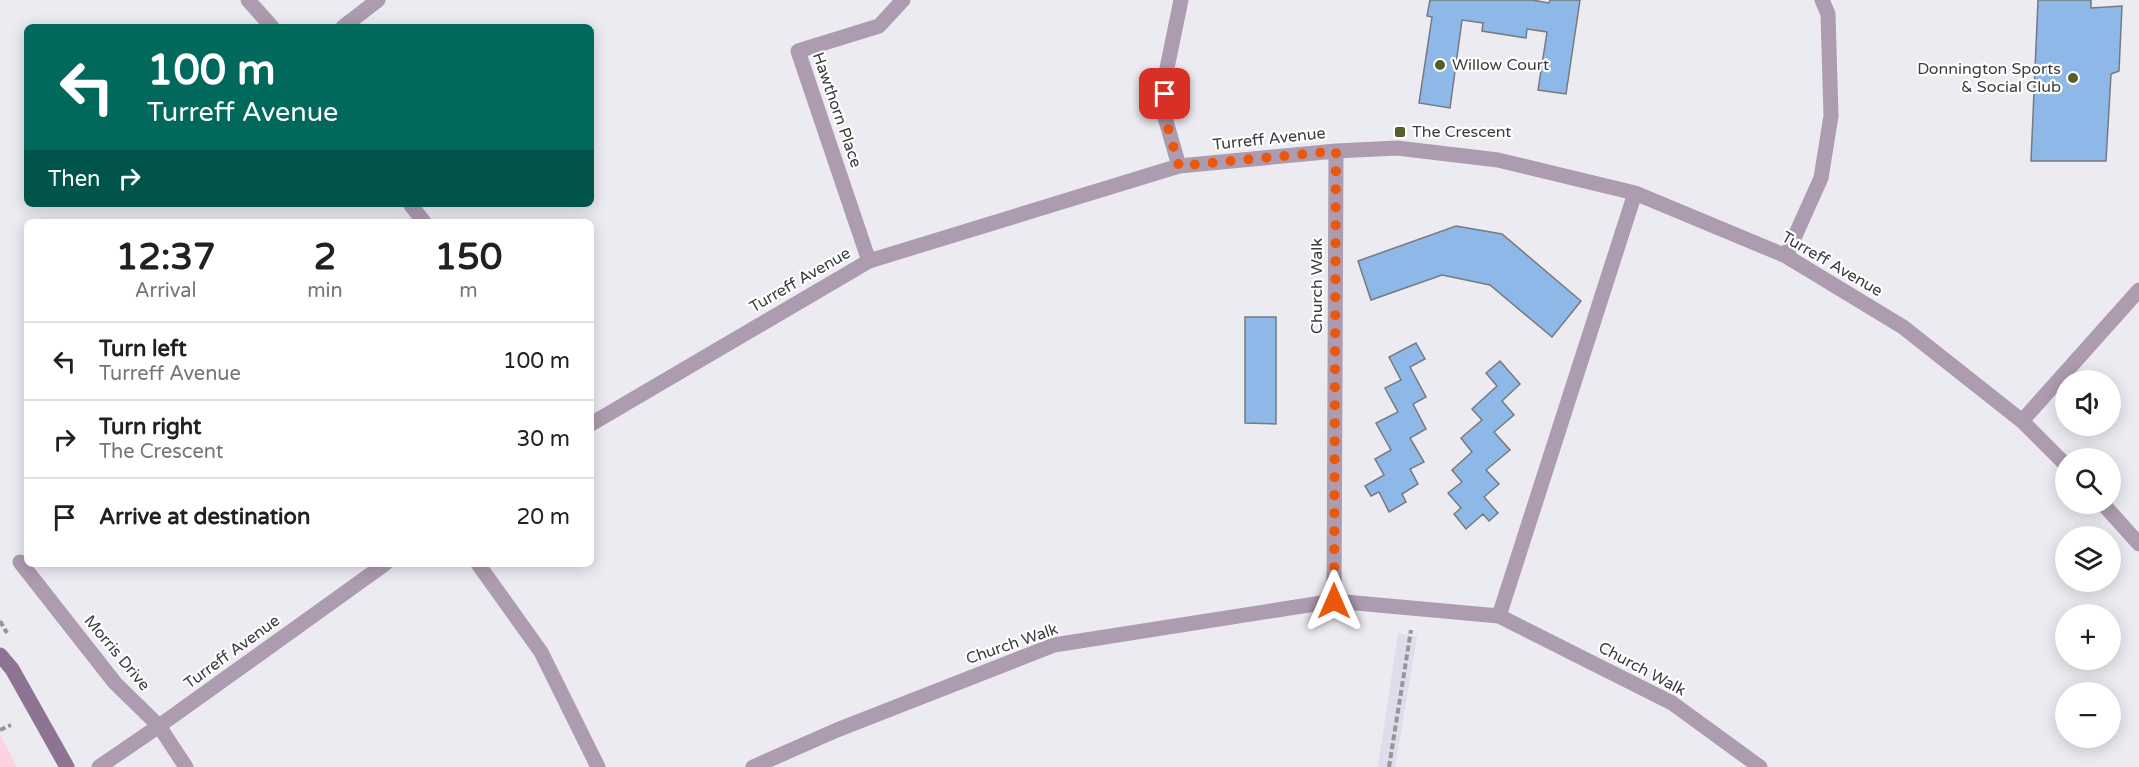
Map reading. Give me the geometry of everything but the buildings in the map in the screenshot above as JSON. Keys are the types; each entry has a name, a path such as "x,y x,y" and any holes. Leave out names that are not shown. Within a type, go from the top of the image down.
{"street":[{"path":"248,0 269,24"},
{"path":"347,24 378,0"},
{"name":"Hawthorn Place","path":"869,261 798,51 879,26 903,0"},
{"path":"1179,166 1164,114 1166,73 1181,0"},
{"path":"1786,256 1821,178 1831,116 1828,14 1822,0"},
{"name":"Turreff Avenue","path":"594,422 869,261 1179,166 1336,151 1397,148 1498,160 1635,193 1786,256 1902,327 2022,421 2055,454"},
{"name":"Church Walk","path":"1334,601 1336,151"},
{"path":"1499,616 1635,193"},
{"path":"412,207 422,219"},
{"path":"2022,421 2139,290"},
{"path":"2112,514 2139,544"},
{"name":"Morris Drive","path":"20,562 115,683 159,726 186,767"},
{"name":"Turreff Avenue","path":"99,767 381,567"},
{"path":"480,567 541,652 598,767"},
{"name":"Church Walk","path":"753,767 837,730 1054,645 1334,601 1499,616 1672,703 1760,767"},
{"path":"0,655 12,669 67,767"}],"path":[{"path":"1389,767 1415,608"},
{"path":"0,730 11,725"}],"shaded area":[{"path":"1398,633 1417,637 1395,767 1378,767"},
{"path":"0,734 17,767 0,767"}],"place":[{"name":"Willow Court","path":"1440,65"},
{"name":"Donnington Sports & Social Club","path":"2073,78"},
{"name":"The Crescent","path":"1400,132"}],"route":[{"path":"1165,94 1164,114 1179,166 1336,151 1334,601"}]}
